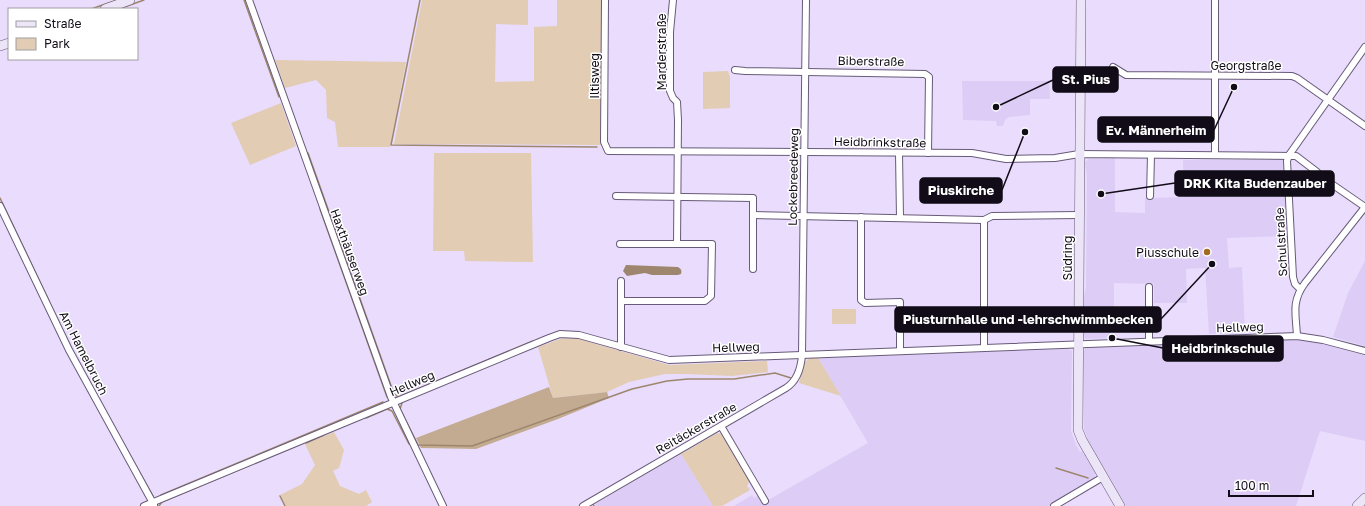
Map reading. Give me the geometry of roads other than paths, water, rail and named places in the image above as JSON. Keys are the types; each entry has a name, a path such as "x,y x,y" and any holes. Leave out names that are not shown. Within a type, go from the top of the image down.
{"main road":[{"path":"108,8 130,0"},
{"name":"Südring","path":"1081,0 1078,430 1082,440 1120,506"},
{"path":"1357,506 1365,498"}],"street":[{"name":"Haxthäuserweg","path":"249,0 393,403 443,506"},
{"name":"Iltisweg","path":"605,0 604,142 608,151"},
{"name":"Marderstraße","path":"673,0 670,32 670,91 673,98 677,102 676,244"},
{"name":"Lockebreedeweg","path":"802,355 806,0"},
{"path":"1215,0 1215,155"},
{"path":"1289,155 1365,47"},
{"name":"Georgstraße","path":"1113,68 1126,75 1292,76 1365,126"},
{"name":"Biberstraße","path":"735,70 745,72 925,74 929,77 928,153"},
{"name":"Heidbrinkstraße","path":"608,151 972,153 1006,159 1055,158 1079,154 1289,155 1296,156 1317,172 1322,178 1365,207"},
{"path":"900,153 900,218"},
{"path":"1150,196 1151,155"},
{"name":"Schulstraße","path":"1289,155 1287,161 1293,277 1295,284 1300,289 1295,305 1297,336"},
{"path":"616,196 753,198 753,269"},
{"name":"Am Hamelbruch","path":"0,206 69,350 154,504"},
{"path":"1300,289 1365,207"},
{"path":"754,215 984,220 992,216 1079,215"},
{"path":"861,217 861,300 864,303 900,302 900,351"},
{"path":"984,220 984,348"},
{"path":"620,244 712,244 711,296 705,301 621,302"},
{"path":"621,281 621,347"},
{"path":"1149,287 1149,341"},
{"name":"Hellweg","path":"144,506 154,504 560,334 579,335 668,360 1297,336 1323,340 1365,351"},
{"name":"Reitäckerstraße","path":"583,506 793,384 797,378 802,355"},
{"path":"721,426 765,501"},
{"path":"1054,506 1103,477"}],"waterway":[{"path":"94,8 117,0"},
{"path":"122,8 144,0"},
{"path":"244,0 279,97"},
{"path":"420,0 391,145 597,147"},
{"path":"308,153 394,394 399,397"},
{"path":"0,198 49,301"},
{"path":"320,209 387,397"},
{"path":"401,396 533,341"},
{"path":"402,403 400,409 418,445 472,446 632,389 667,381 688,379 734,379 775,373 791,378"},
{"path":"161,495 383,402"},
{"path":"366,418 387,409 392,411 409,444"},
{"path":"306,443 324,435"},
{"path":"127,450 153,496"},
{"path":"159,506 162,502 260,461"},
{"path":"1056,468 1088,478"},
{"path":"280,496 285,506"}],"place":[{"name":"Ev. Männerheim","path":"1234,87"},
{"name":"St. Pius","path":"996,107"},
{"name":"Piuskirche","path":"1025,132"},
{"name":"DRK Kita Budenzauber","path":"1101,194"},
{"name":"Piusschule","path":"1207,252"},
{"name":"Piusturnhalle und -lehrschwimmbecken","path":"1212,264"},
{"name":"Heidbrinkschule","path":"1112,338"}]}
